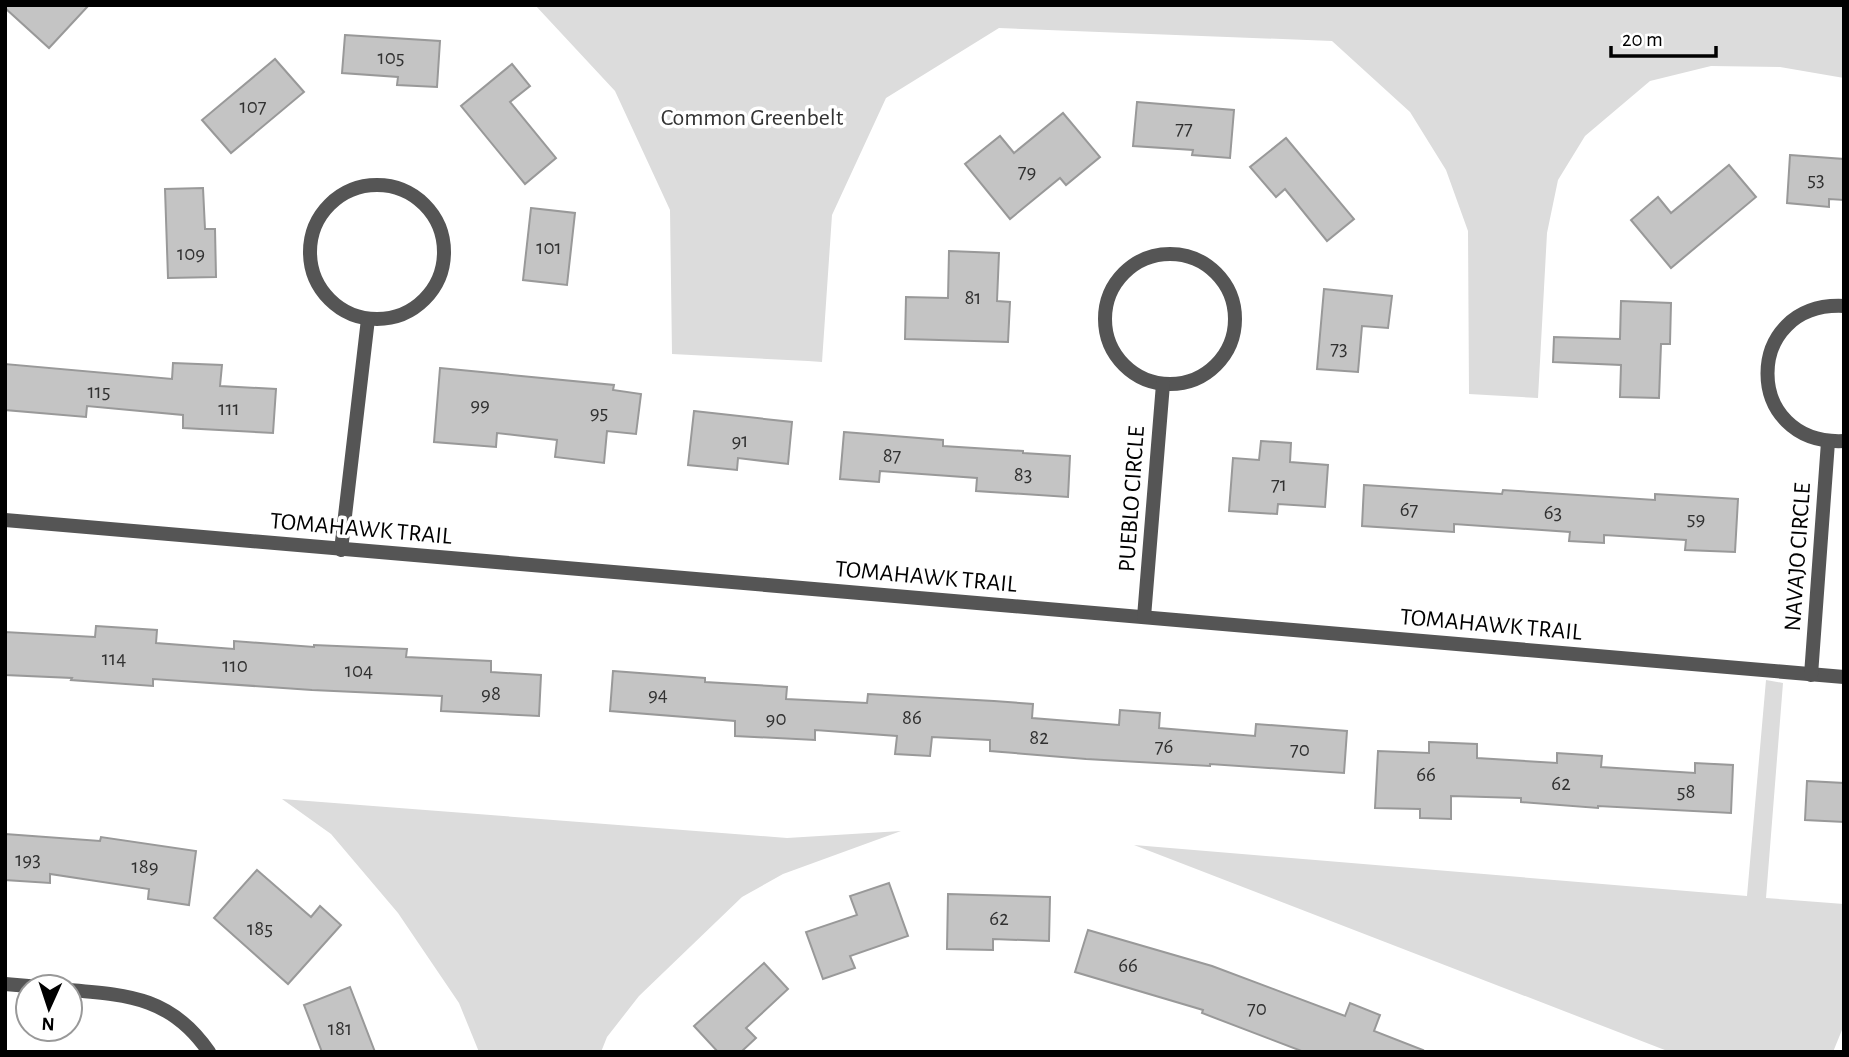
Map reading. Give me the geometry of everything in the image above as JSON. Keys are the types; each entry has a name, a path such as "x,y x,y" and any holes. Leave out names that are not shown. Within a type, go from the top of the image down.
{"street":[{"path":"371,185 393,187 413,195 430,211 441,231 444,253 440,275 429,295 412,309 391,318 368,319 347,313 329,300 317,282 310,262 311,240 318,220 331,202 350,191 371,185"},
{"path":"1163,253 1184,254 1205,263 1221,277 1232,297 1236,319 1232,340 1222,359 1205,374 1185,383 1163,384 1142,378 1124,366 1112,349 1105,329 1105,308 1112,288 1125,271 1143,259 1163,253"},
{"path":"1844,306 1829,305 1807,310 1788,323 1775,340 1768,362 1767,384 1774,405 1788,423 1806,436 1828,442 1844,441"},
{"path":"341,550 368,319"},
{"name":"PUEBLO CIRCLE","path":"1144,617 1163,384"},
{"name":"NAVAJO CIRCLE","path":"1811,675 1828,442"},
{"name":"TOMAHAWK TRAIL","path":"5,520 1844,677"},
{"path":"84,991 118,994 168,1010 186,1024 209,1052"}],"green space":[{"name":"Common Greenbelt","path":"535,5 1844,5 1844,78 1780,67 1711,66 1650,81 1585,136 1558,180 1547,233 1538,398 1469,394 1468,231 1446,170 1410,112 1332,41 999,28 886,98 832,215 822,362 672,354 670,210 615,91"},
{"path":"1766,680 1783,683 1766,898 1844,904 1844,1025 1833,1052 1670,1052 1134,845 1747,896"},
{"path":"282,799 787,838 901,831 783,874 742,897 639,996 607,1037 601,1052 479,1052 459,1003 398,913 331,834"}],"building":[{"path":"5,5 89,5 49,48 5,8"},
{"path":"345,35 440,41 437,87 397,85 398,77 342,73"},
{"path":"275,59 304,92 231,153 202,120"},
{"path":"512,64 530,86 510,102 556,158 525,184 461,106"},
{"path":"1137,102 1234,110 1230,158 1192,155 1193,150 1133,146"},
{"path":"1063,113 1100,157 1066,185 1060,178 1010,219 965,164 1000,136 1014,153"},
{"path":"1286,138 1354,219 1327,241 1285,189 1276,197 1250,167"},
{"path":"1790,155 1844,159 1844,200 1829,199 1829,207 1787,203"},
{"path":"1729,165 1756,197 1671,268 1631,220 1658,197 1671,213"},
{"path":"203,188 205,229 215,229 216,277 168,278 165,189"},
{"path":"531,208 575,213 567,285 523,280"},
{"path":"949,251 999,253 997,301 1010,302 1008,342 905,339 906,297 948,298"},
{"path":"1324,289 1392,296 1388,328 1362,326 1358,372 1317,369"},
{"path":"1621,301 1671,303 1670,344 1661,344 1659,398 1620,397 1621,365 1553,362 1554,337 1620,339"},
{"path":"173,363 222,365 220,386 276,389 273,433 183,428 183,415 87,406 86,417 5,410 5,364 172,379"},
{"path":"440,368 614,385 613,390 641,394 636,434 607,431 604,463 555,457 557,440 497,433 496,447 434,442"},
{"path":"694,411 792,422 788,464 738,458 737,470 688,465"},
{"path":"844,432 943,440 943,446 1070,456 1068,497 976,491 977,478 880,471 879,482 840,479"},
{"path":"1261,441 1291,443 1290,462 1328,465 1325,507 1278,504 1277,514 1229,511 1233,458 1259,460"},
{"path":"1364,485 1502,494 1503,490 1655,500 1655,494 1738,499 1735,552 1685,550 1686,540 1604,535 1604,543 1569,541 1570,532 1454,524 1454,532 1362,526"},
{"path":"96,626 157,630 156,643 234,649 234,641 314,647 407,649 406,657 491,661 491,672 541,675 539,716 441,711 442,696 153,679 153,686 5,675 5,632 95,637"},
{"path":"613,671 705,678 705,682 787,687 786,699 867,703 868,694 1033,704 1032,718 1119,725 1120,710 1160,713 1159,728 1255,736 1256,724 1347,731 1344,773 990,751 990,740 932,737 930,756 895,754 897,736 815,730 815,740 735,736 735,721 610,711"},
{"path":"1429,742 1477,744 1477,758 1557,763 1557,753 1602,756 1601,767 1695,773 1695,763 1733,765 1731,813 1598,808 1521,802 1521,798 1451,796 1451,819 1420,818 1420,809 1375,808 1378,751 1429,753"},
{"path":"1807,781 1844,783 1844,822 1805,820"},
{"path":"5,834 100,841 101,837 196,851 189,905 148,899 149,889 50,874 50,883 5,880"},
{"path":"257,870 311,917 320,906 341,925 288,984 214,918"},
{"path":"889,883 908,936 850,956 855,968 823,979 806,932 857,915 850,896"},
{"path":"948,894 1050,897 1049,941 993,939 993,950 947,949"},
{"path":"1088,930 1212,966 1345,1016 1350,1003 1380,1015 1374,1031 1423,1050 1304,1052 1202,1013 1203,1010 1075,972"},
{"path":"764,963 788,989 746,1028 756,1038 741,1052 718,1052 694,1026"},
{"path":"350,987 375,1052 322,1052 304,1005"}]}
